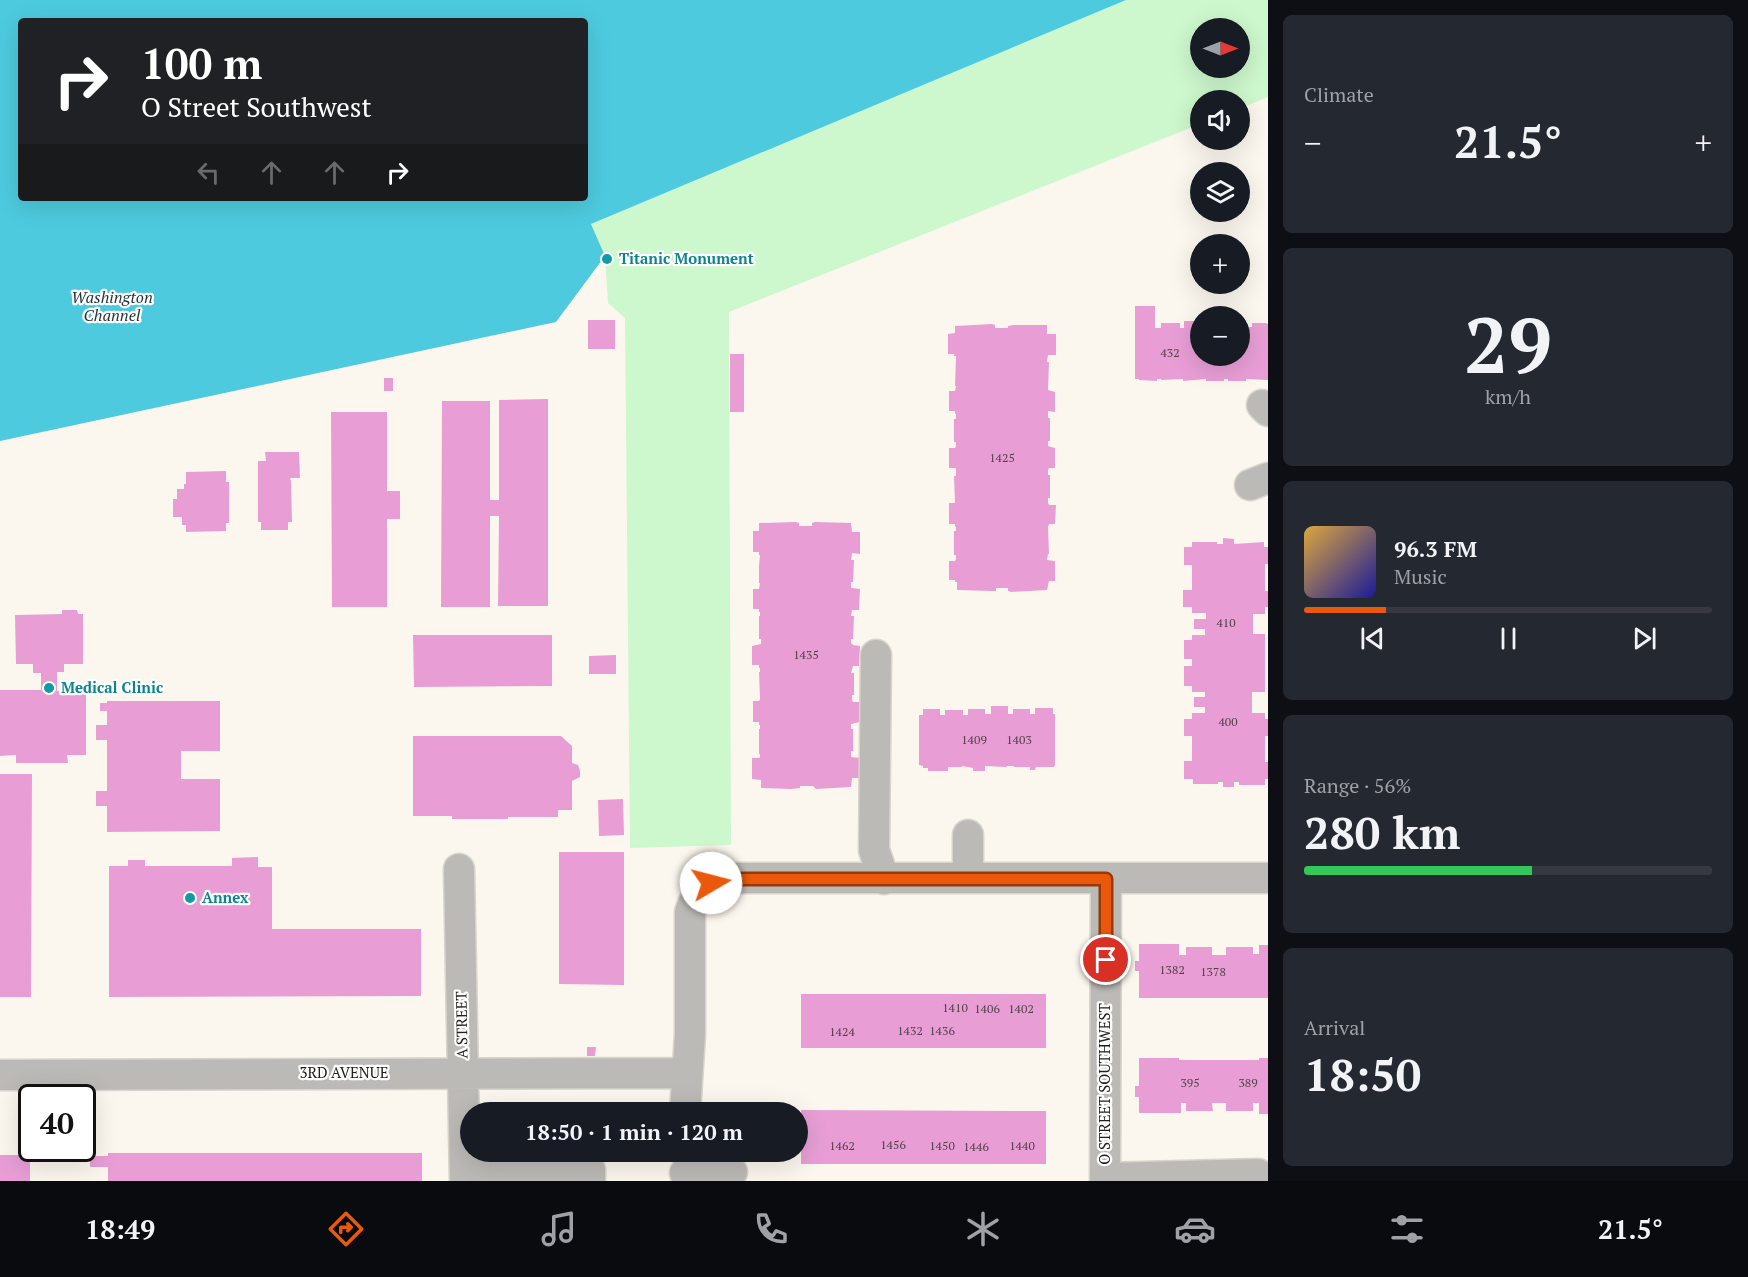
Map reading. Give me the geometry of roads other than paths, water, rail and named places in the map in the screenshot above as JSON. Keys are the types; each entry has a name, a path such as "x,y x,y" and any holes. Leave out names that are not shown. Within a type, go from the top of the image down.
{"street":[{"path":"876,655 874,850 884,879"},
{"path":"968,835 968,879"},
{"name":"A STREET","path":"459,869 465,1175"},
{"path":"686,1102 690,1034 690,912 692,905 706,887 717,881 735,879 1268,878"},
{"name":"O STREET SOUTHWEST","path":"1105,1180 1106,879"},
{"name":"3RD AVENUE","path":"0,1075 687,1073"},
{"path":"685,1169 732,1172"},
{"path":"465,1175 521,1175 590,1170 590,1181"},
{"path":"1105,1180 1258,1174 1258,1181"}],"water":[{"name":"Washington Channel","path":"0,0 1126,0 591,224 605,256 556,322 0,441"}],"place":[{"name":"Titanic Monument","path":"607,259"},
{"name":"Medical Clinic","path":"49,688"},
{"name":"Annex","path":"190,898"}]}
